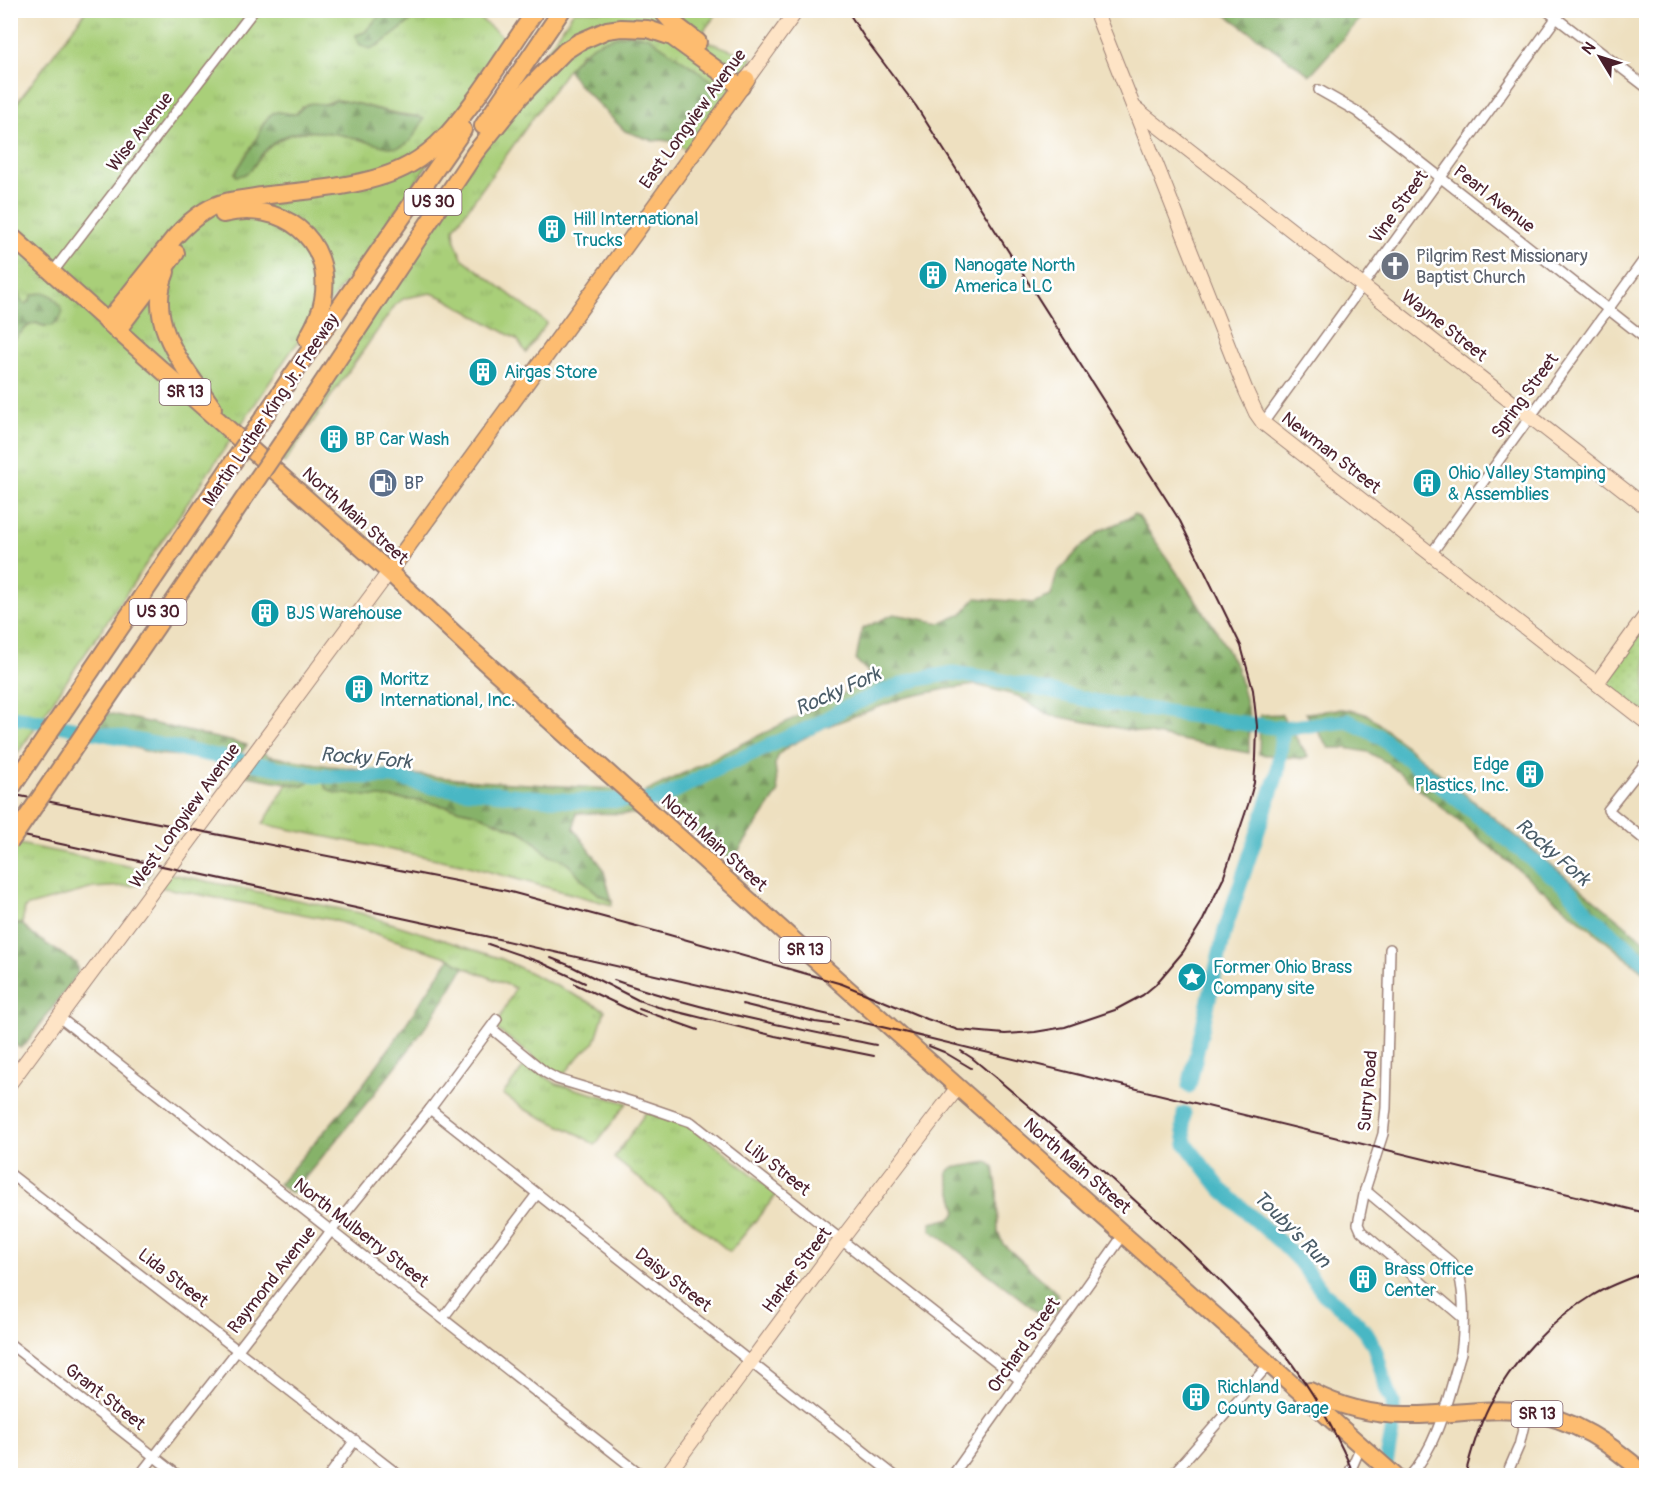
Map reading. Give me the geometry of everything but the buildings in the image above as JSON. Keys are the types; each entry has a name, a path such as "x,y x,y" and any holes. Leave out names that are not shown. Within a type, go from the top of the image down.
{"highway":[{"path":"112,327 174,238 185,226 215,205 375,179 419,160 457,124 536,10"},
{"name":"Martin Luther King Jr. Freeway","path":"10,790 286,377 458,138 545,10"},
{"name":"Martin Luther King Jr. Freeway","path":"10,829 308,397 475,138 562,10"},
{"path":"661,10 744,83"},
{"path":"10,842 308,397 475,153 520,97 565,51 607,30 627,28 648,29 672,37 744,83"},
{"path":"10,777 286,377 312,330 323,301 322,267 314,247 303,232 286,219 253,210 233,211 214,217 198,228 112,327"},
{"name":"North Main Street","path":"10,235 388,572 652,813 1395,1476"},
{"path":"171,260 164,275 160,293 160,310 164,328 178,357 227,428"},
{"name":"SR 13","path":"1284,1376 1335,1404 1352,1409 1412,1415 1487,1410 1527,1412 1566,1422 1596,1436 1647,1475"}],"main road":[{"name":"East Longview Avenue","path":"388,572 744,83"}],"street":[{"name":"Wise Avenue","path":"52,273 254,10"},
{"name":"East Longview Avenue","path":"744,83 797,10"},
{"name":"Newman Street","path":"1095,10 1252,405 1263,423 1647,722"},
{"path":"1546,10 1559,15 1647,87"},
{"name":"Vine Street","path":"1263,423 1559,15"},
{"name":"Pearl Avenue","path":"1319,90 1356,111 1647,339"},
{"name":"Wayne Street","path":"1133,107 1647,507"},
{"name":"Spring Street","path":"1431,554 1647,257"},
{"name":"West Longview Avenue","path":"10,1083 388,572"},
{"path":"1597,683 1647,615"},
{"path":"1647,762 1608,810 1647,841"},
{"name":"Surry Road","path":"1390,949 1386,1108 1383,1134 1357,1222 1361,1231 1463,1318"},
{"name":"North Mulberry Street","path":"59,1017 642,1476"},
{"name":"Raymond Avenue","path":"139,1476 430,1109 497,1019"},
{"name":"Lily Street","path":"491,1028 551,1076 691,1122 1020,1380"},
{"name":"Harker Street","path":"666,1476 958,1087"},
{"name":"Daisy Street","path":"430,1109 895,1476"},
{"name":"Lida Street","path":"10,1174 400,1476"},
{"path":"1365,1190 1456,1269 1460,1275 1463,1318 1461,1353 1429,1450 1410,1476"},
{"path":"443,1318 537,1194"},
{"name":"Orchard Street","path":"952,1476 1124,1234"},
{"name":"Grant Street","path":"10,1344 179,1476"},
{"path":"1171,1476 1270,1363"},
{"path":"1506,1476 1519,1446 1527,1412"},
{"path":"329,1476 355,1440"},
{"path":"1348,1476 1361,1446"}],"green space":[{"path":"708,10 715,16 698,38 753,58 687,151 676,142 686,133 582,52 454,228 455,241 462,258 547,323 526,353 518,340 444,298 431,293 405,298 396,304 284,463 280,459 574,11"},
{"path":"86,11 380,11 380,15 365,32 378,46 411,21 419,11 470,11 508,41 404,199 349,277 291,351 11,763 11,342 28,326 36,323 48,326 59,321 29,302 22,303 11,281 10,112","holes":["336,100 418,116 386,146 328,132 298,133 284,137 272,145 251,170 235,173 259,135 263,124 280,112 289,115 296,114 302,106 322,105"]},
{"path":"380,11 419,11 409,22 383,42 370,49 362,46 356,35 365,32 380,15"},
{"path":"1221,11 1364,11 1363,16 1310,75"},
{"path":"628,34 647,36 714,82 714,93 686,133 676,142 653,141 625,131 577,83 568,69 587,49 609,39"},
{"path":"336,100 424,119 411,139 396,148 327,133 295,133 273,143 249,171 236,176 235,173 253,145 264,122 273,113 296,114 307,104 324,104"},
{"path":"11,281 25,304 29,302 32,295 43,293 51,295 63,312 58,321 49,326 36,323 28,326 11,342"},
{"path":"1134,514 1139,517 1216,630 1237,668 1249,715 1249,753 1050,715 1018,696 976,685 903,698 825,727 789,746 779,754 775,764 778,793 738,852 727,857 672,812 664,814 643,793 861,685 869,673 856,660 862,629 894,614 941,623 962,614 976,598 1033,603 1051,596 1057,573 1080,548 1100,531"},
{"path":"1646,626 1646,714 1606,683"},
{"path":"1342,709 1368,715 1646,942 1646,974 1386,762 1368,752 1329,748 1306,713"},
{"path":"108,713 247,745 231,767 205,758 153,753 121,744 104,734 98,728"},
{"path":"1281,714 1308,757 1304,759 1259,754 1260,715"},
{"path":"260,750 269,756 330,766 478,781 614,789 641,814 576,813 574,829 603,868 612,901 588,885 564,860 550,856 526,834 475,813 422,801 335,793 326,788 323,780 314,778 303,786 241,775"},
{"path":"314,778 475,813 526,834 550,856 564,860 588,885 612,901 612,905 461,864 263,824 287,784 303,786"},
{"path":"19,844 152,871 142,885 93,888 25,907 22,924 11,924 11,856"},
{"path":"167,873 360,913 502,959 605,1010 595,1042 579,1056 562,1077 495,1028 515,988 464,967 450,958 333,920 159,887"},
{"path":"10,924 22,924 34,936 76,963 78,973 26,1044 20,1048 11,1042"},
{"path":"450,958 464,967 426,1027 292,1194 279,1184 353,1098"},
{"path":"526,1064 557,1084 627,1103 595,1145 580,1135 526,1110 503,1094"},
{"path":"646,1112 681,1122 696,1130 777,1194 730,1252 614,1158"},
{"path":"988,1162 994,1167 998,1232 1003,1244 1058,1294 1058,1310 1046,1318 931,1230 931,1223 952,1218 957,1212 947,1173 952,1168"}],"waterway":[{"name":"Rocky Fork","path":"10,717 319,776 393,777 432,787 571,801 655,800 879,693 915,680 952,673 994,679 1098,702 1263,726 1283,728 1348,721 1379,736 1566,887 1590,915 1646,963"},
{"name":"Touby's Run","path":"1189,1086 1225,930 1277,774 1283,728"},
{"name":"Touby's Run","path":"1184,1113 1183,1126 1186,1144 1221,1189 1299,1261 1324,1294 1347,1312 1365,1331 1374,1346 1387,1390 1393,1402 1393,1426 1384,1476"}],"railway":[{"path":"10,794 507,891 842,984 958,1030 1005,1034 1065,1027 1115,1010 1143,995 1155,985 1183,952 1203,920 1223,879 1254,783 1257,726 1253,690 1241,646 1180,521 916,106 864,37 847,10"},
{"path":"10,833 485,936 895,1030 1646,1213"},
{"path":"488,944 540,962 585,983"},
{"path":"551,958 638,1000 658,1007 775,1036 874,1056"},
{"path":"614,980 711,1009 876,1045"},
{"path":"575,984 645,1017"},
{"path":"742,1004 815,1022 838,1025"},
{"path":"639,1009 698,1030"},
{"path":"929,1046 971,1068"},
{"path":"961,1051 1015,1094 1100,1168 1196,1257 1249,1311 1296,1369 1317,1401 1343,1449 1354,1476"},
{"path":"1465,1476 1475,1440 1489,1406 1509,1374 1533,1344 1576,1306 1612,1285 1646,1272"}],"place":[{"name":"Hill International Trucks","path":"552,229"},
{"name":"Pilgrim Rest Missionary Baptist Church","path":"1395,266"},
{"name":"Nanogate North America LLC","path":"933,275"},
{"name":"Airgas Store","path":"483,372"},
{"name":"BP Car Wash","path":"334,439"},
{"name":"BP","path":"383,483"},
{"name":"Ohio Valley Stamping & Assemblies","path":"1427,483"},
{"name":"BJS Warehouse","path":"265,613"},
{"name":"Moritz International, Inc.","path":"359,689"},
{"name":"Edge Plastics, Inc.","path":"1530,774"},
{"name":"Former Ohio Brass Company site","path":"1192,977"},
{"name":"Brass Office Center","path":"1363,1279"},
{"name":"Richland County Garage","path":"1196,1397"}]}
